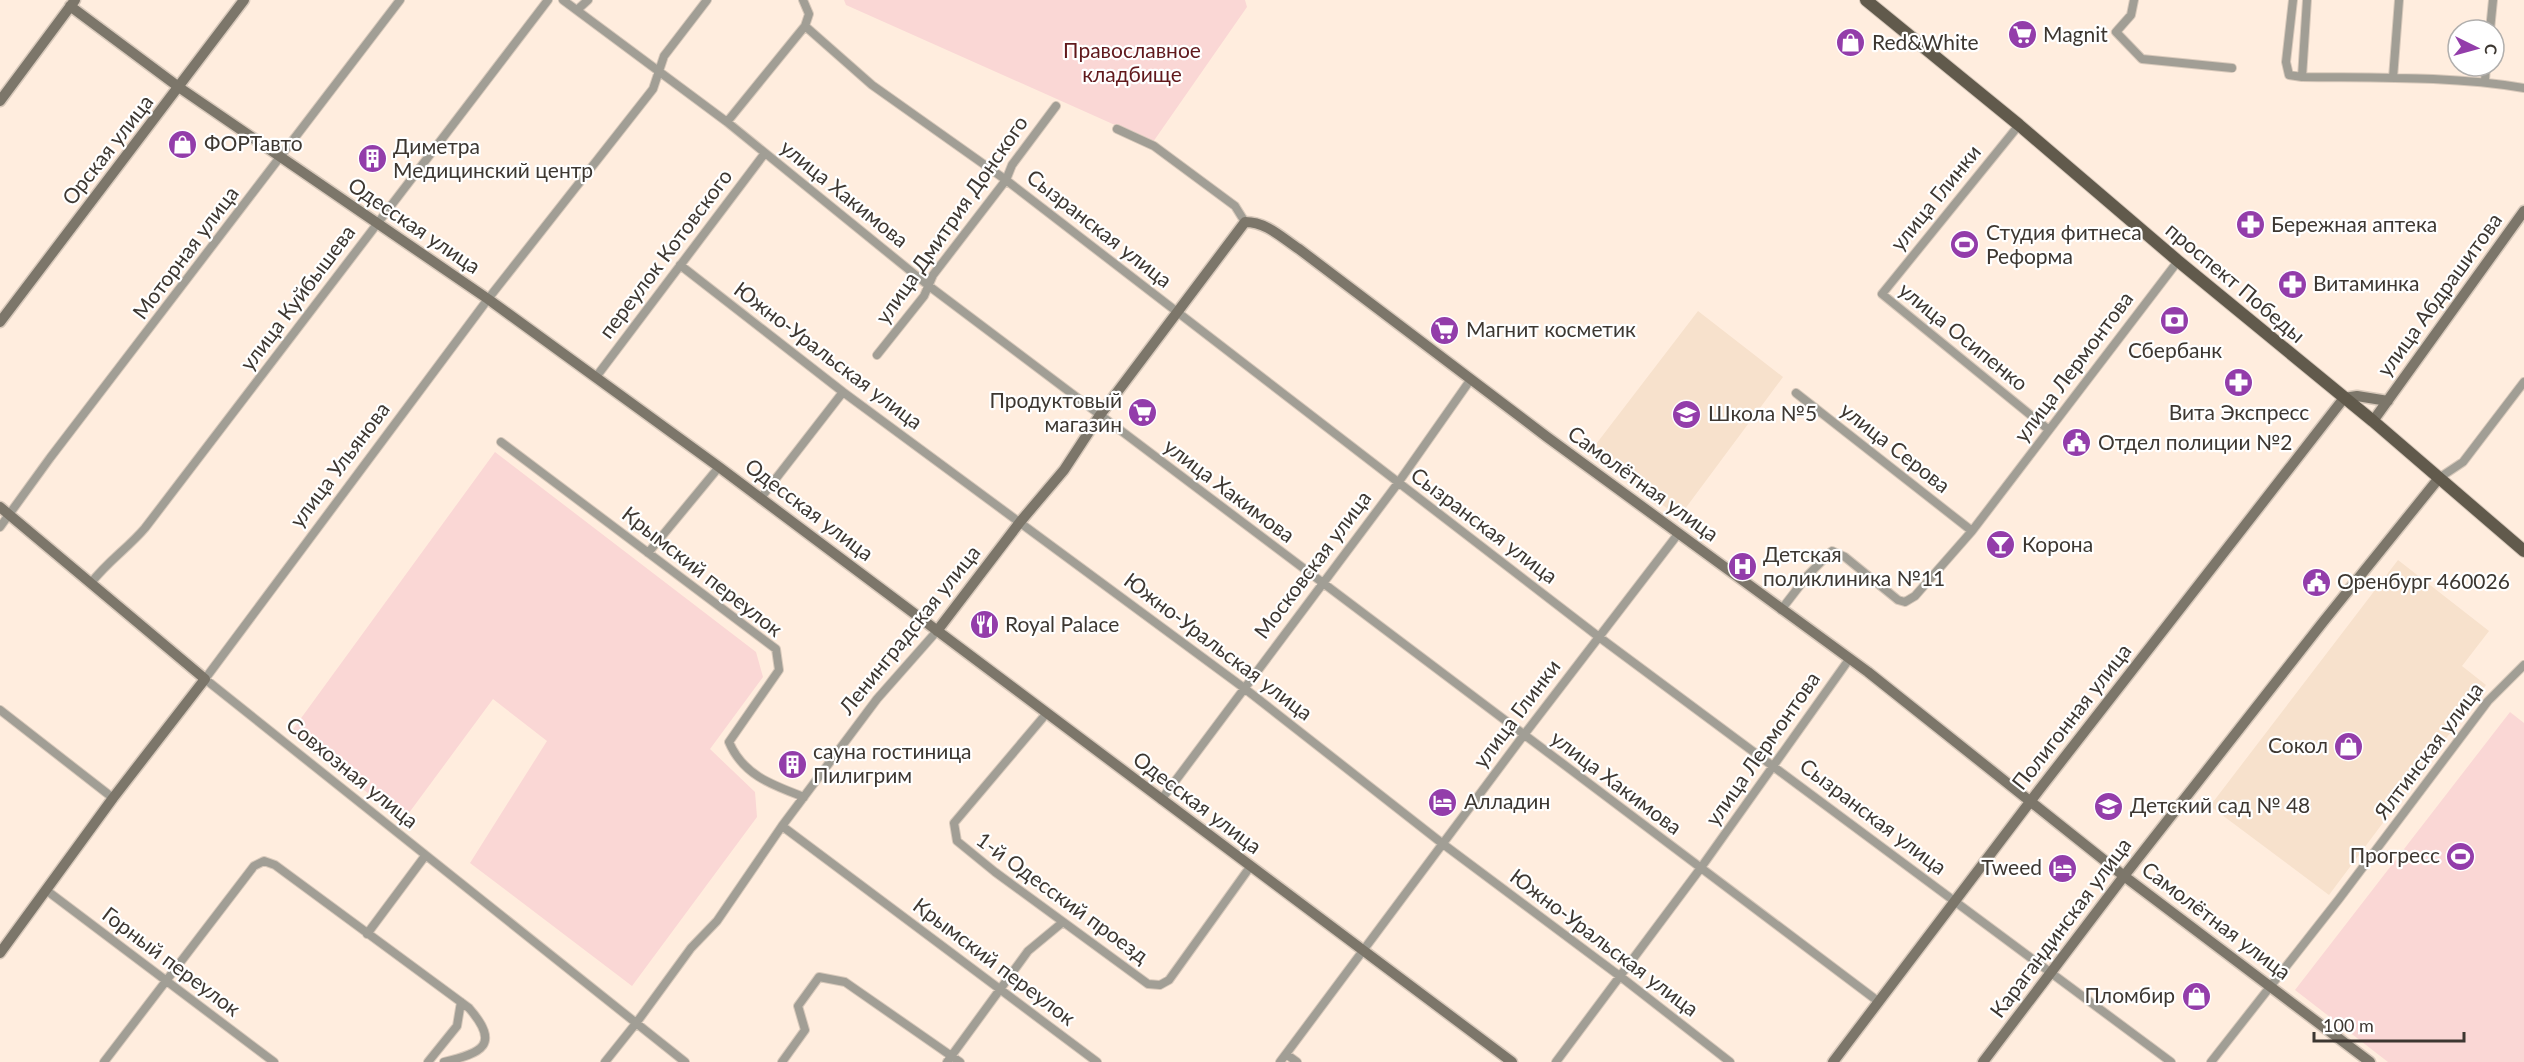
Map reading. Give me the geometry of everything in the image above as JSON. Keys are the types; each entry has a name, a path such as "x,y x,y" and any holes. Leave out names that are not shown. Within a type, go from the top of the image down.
{"main road":[{"name":"проспект Победы","path":"1866,0 2373,421 2524,551"}],"street":[{"name":"Орская улица","path":"0,322 180,88 244,0"},
{"name":"Моторная улица","path":"0,527 50,458 400,0"},
{"name":"улица Куйбышева","path":"91,583 102,568 134,542 145,528 548,0"},
{"name":"улица Хакимова","path":"563,0 727,122 929,286 1321,584 1879,1002"},
{"path":"577,10 588,0"},
{"name":"улица Ульянова","path":"0,953 113,798 488,299 654,89 664,56 707,0"},
{"path":"727,122 805,26 809,14 803,0"},
{"path":"2134,0 2131,15 2116,32 2142,59 2232,68"},
{"path":"2293,0 2286,62 2289,75 2485,81 2524,88"},
{"path":"2302,77 2307,0"},
{"path":"2392,78 2399,0"},
{"path":"2491,18 2493,0"},
{"name":"Одесская улица","path":"72,3 180,88 488,299 719,467 1512,1062"},
{"path":"0,101 72,3"},
{"name":"Сызранская улица","path":"805,26 872,85 1006,180 1599,637 2171,1062"},
{"name":"улица Дмитрия Донского","path":"877,355 924,296 933,275 1006,180 1012,165 1056,106"},
{"name":"улица Глинки","path":"1882,294 2019,125"},
{"path":"1117,129 1154,146 1236,206 1245,222"},
{"name":"переулок Котовского","path":"596,377 765,153"},
{"name":"улица Абдрашитова","path":"2373,421 2524,211"},
{"name":"Ленинградская улица","path":"605,1062 691,948 717,921 782,826 884,690 937,630 1020,522 1064,470 1100,416 1245,222"},
{"name":"Самолётная улица","path":"1245,222 1256,222 1267,227 1678,534 1850,658 2124,876 2370,1062"},
{"name":"улица Лермонтова","path":"1781,610 1808,574 1832,552 1845,557 1891,595 1905,602 1915,596 1972,531 2178,261"},
{"name":"Южно-Уральская улица","path":"680,265 843,392 1244,688 1443,844 1622,977 1730,1062"},
{"name":"улица Осипенко","path":"1882,294 2049,430"},
{"name":"Московская улица","path":"1161,800 1398,483 1471,379"},
{"path":"2439,478 2463,462 2524,382"},
{"path":"760,499 843,392"},
{"name":"улица Серова","path":"1796,393 1972,531"},
{"name":"улица Абдрашитова","path":"2344,398 2357,396 2388,401"},
{"name":"Полигонная улица","path":"1833,1062 2031,801 2344,398"},
{"name":"Крымский переулок","path":"501,442 776,649 778,670 729,742 735,756 746,770 804,797"},
{"path":"648,553 719,467"},
{"name":"Карагандинская улица","path":"1983,1062 2124,876 2439,478"},
{"name":"Совхозная улица","path":"0,507 204,679 686,1062"},
{"name":"улица Глинки","path":"1280,1062 1364,952 1523,735 1678,534"},
{"name":"улица Лермонтова","path":"1556,1062 1622,977 1850,658"},
{"name":"Ялтинская улица","path":"2211,1062 2339,899 2487,701 2524,665"},
{"path":"1,714 113,798"},
{"name":"1-й Одесский проезд","path":"1046,714 954,823 954,833 961,846 1148,984 1160,985 1169,981 1250,867"},
{"name":"Крымский переулок","path":"782,826 1097,1062"},
{"path":"367,934 425,856"},
{"path":"104,1062 254,866 264,861 275,866 461,1002 480,1021 486,1036 483,1047 475,1054 444,1062"},
{"name":"Горный переулок","path":"46,890 274,1062"},
{"path":"950,1059 1028,951 1063,922"},
{"path":"782,1062 805,1030 798,1006 819,977 845,982 950,1059 960,1062"},
{"path":"428,1062 457,1026 461,1002"},
{"path":"1286,1054 1297,1062"}],"shaded area":[{"name":"Школа №5","path":"1698,311 1783,377 1679,517 1590,452"},
{"name":"Сокол","path":"2398,560 2489,631 2462,666 2486,685 2329,895 2210,806"}],"green space":[{"name":"Православное кладбище","path":"844,0 1245,0 1247,7 1153,142 846,5"},
{"path":"495,452 756,652 763,677 710,749 755,792 757,817 632,986 470,863 547,741 493,699 403,821 291,732"},
{"name":"Прогресс","path":"2510,712 2524,723 2524,1062 2388,1062 2295,990"}],"place":[{"name":"Magnit","path":"2022,35"},
{"name":"Red&White","path":"1851,43"},
{"name":"ФОРТавто","path":"183,144"},
{"name":"Диметра Медицинский центр","path":"372,159"},
{"name":"Бережная аптека","path":"2250,225"},
{"name":"Студия фитнеса Реформа","path":"1965,245"},
{"name":"Витаминка","path":"2292,284"},
{"name":"Сбербанк","path":"2175,320"},
{"name":"Магнит косметик","path":"1445,330"},
{"name":"Вита Экспресс","path":"2239,382"},
{"name":"Продуктовый магазин","path":"1143,413"},
{"name":"Школа №5","path":"1687,414"},
{"name":"Отдел полиции №2","path":"2077,443"},
{"name":"Корона","path":"2001,545"},
{"name":"Детская поликлиника №11","path":"1742,567"},
{"name":"Оренбург 460026","path":"2316,582"},
{"name":"Royal Palace","path":"984,625"},
{"name":"Сокол","path":"2349,746"},
{"name":"сауна гостиница Пилигрим","path":"792,764"},
{"name":"Алладин","path":"1443,802"},
{"name":"Детский сад № 48","path":"2109,806"},
{"name":"Прогресс","path":"2461,856"},
{"name":"Tweed","path":"2063,868"},
{"name":"Пломбир","path":"2196,996"}]}
